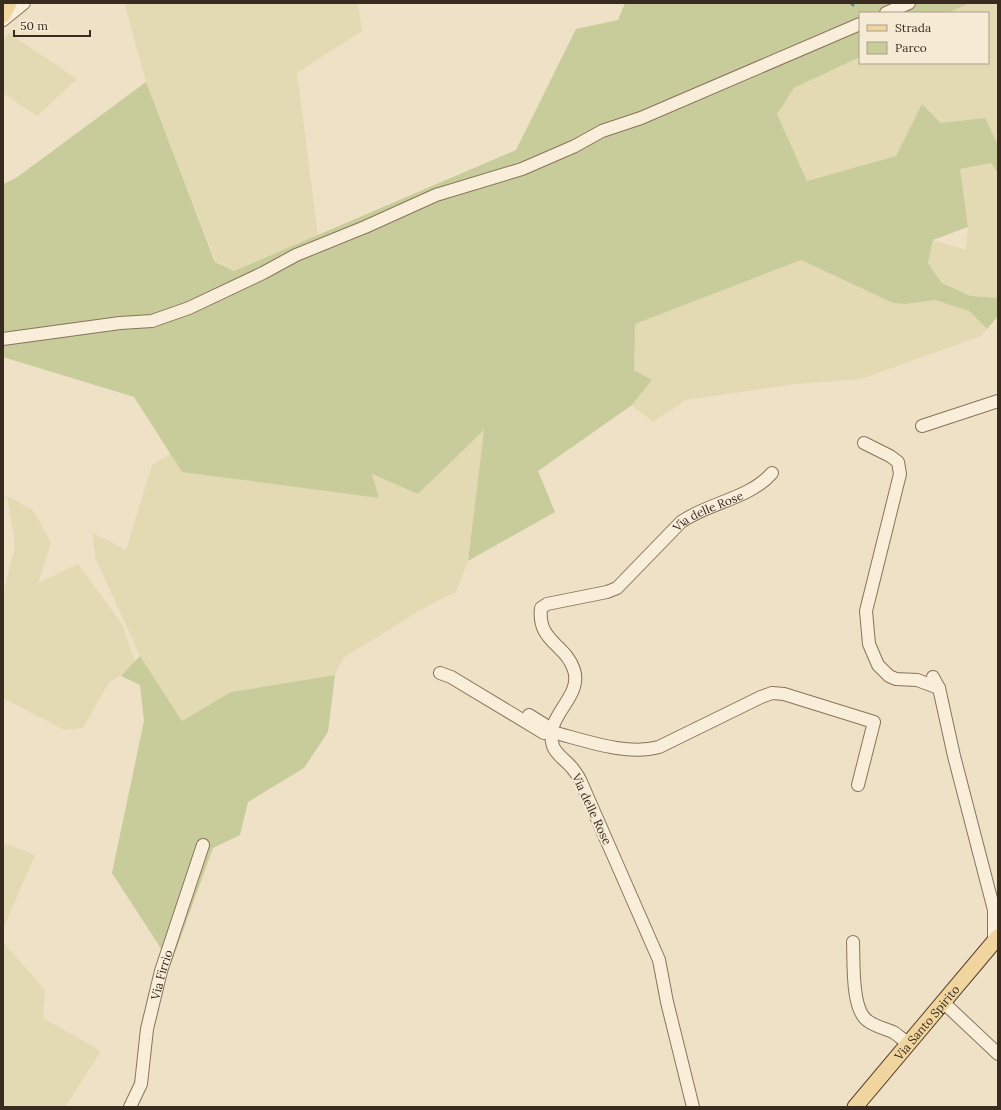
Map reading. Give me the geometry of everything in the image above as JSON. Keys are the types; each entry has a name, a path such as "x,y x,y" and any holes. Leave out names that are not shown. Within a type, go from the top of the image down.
{"main road":[{"path":"3,15 9,3"},
{"name":"Via Santo Spirito","path":"855,1107 996,939"}],"street":[{"path":"3,20 24,3"},
{"path":"888,12 910,3"},
{"path":"3,339 120,323 152,321 189,308 257,277 296,255 365,227 436,195 522,169 575,146 602,131 642,118 859,24"},
{"path":"922,426 998,401"},
{"path":"864,443 890,456 898,462 900,474 866,611 869,644 878,665 888,676 896,679 917,680 939,688"},
{"name":"Via delle Rose","path":"693,1107 689,1083 667,1002 659,960 581,782 573,769 554,748 552,732 553,724 573,690 576,678 570,661 550,640 543,630 541,608 554,602 607,592 617,588 681,522 693,514 763,483 772,473"},
{"path":"440,673 451,677 544,733 552,732 631,750 648,750 659,748 761,696 772,693 784,694 874,722 858,785"},
{"path":"933,677 939,688 954,756 994,910 996,939"},
{"path":"529,715 545,725 552,732"},
{"name":"Via Firrìo","path":"130,1107 142,1084 147,1029 161,971 203,845"},
{"path":"853,942 859,1012 866,1020 876,1027 895,1033 908,1043"},
{"path":"943,1002 998,1054"}],"shaded area":[{"path":"127,3 358,3 362,31 297,73 318,235 234,271 216,262 146,82 125,5"},
{"path":"970,3 998,3 998,145 985,119 941,123 922,104 896,156 807,181 777,114 794,88 859,57 859,64 989,64 989,12 950,12"},
{"path":"9,33 77,79 37,116 3,93 3,41"},
{"path":"991,163 998,173 998,298 971,296 942,282 928,263 933,240 966,250 968,227 959,169"},
{"path":"801,260 893,303 906,304 935,300 969,311 987,329 981,336 861,379 795,384 686,400 653,422 632,405 652,380 634,370 634,324"},
{"path":"484,430 468,561 456,592 429,605 343,658 335,675 231,692 182,721 140,656 95,557 93,533 126,550 152,465 171,454 182,472 379,498 371,474 418,494"},
{"path":"7,496 33,510 51,543 38,583 78,564 122,624 135,662 121,676 109,682 83,728 64,730 3,698 3,594 14,550 14,536"},
{"path":"6,844 35,855 3,929 3,848"},
{"path":"3,942 45,990 43,1018 101,1051 65,1107 3,1107"}],"green space":[{"path":"625,3 970,3 950,12 859,12 859,57 794,88 777,114 807,181 896,156 922,104 941,123 985,118 998,145 998,173 991,163 960,169 968,227 933,240 928,263 942,283 971,296 998,298 998,316 987,329 969,311 935,300 906,304 893,303 801,260 635,324 634,370 652,380 632,405 538,471 555,512 468,561 484,430 418,494 372,474 379,498 182,472 134,397 3,357 3,184 16,178 146,82 215,262 234,271 516,150 576,29 618,20"},
{"path":"140,656 182,721 231,692 335,675 328,732 304,768 248,802 240,835 213,848 171,964 112,873 144,721 140,685 121,676"}]}
